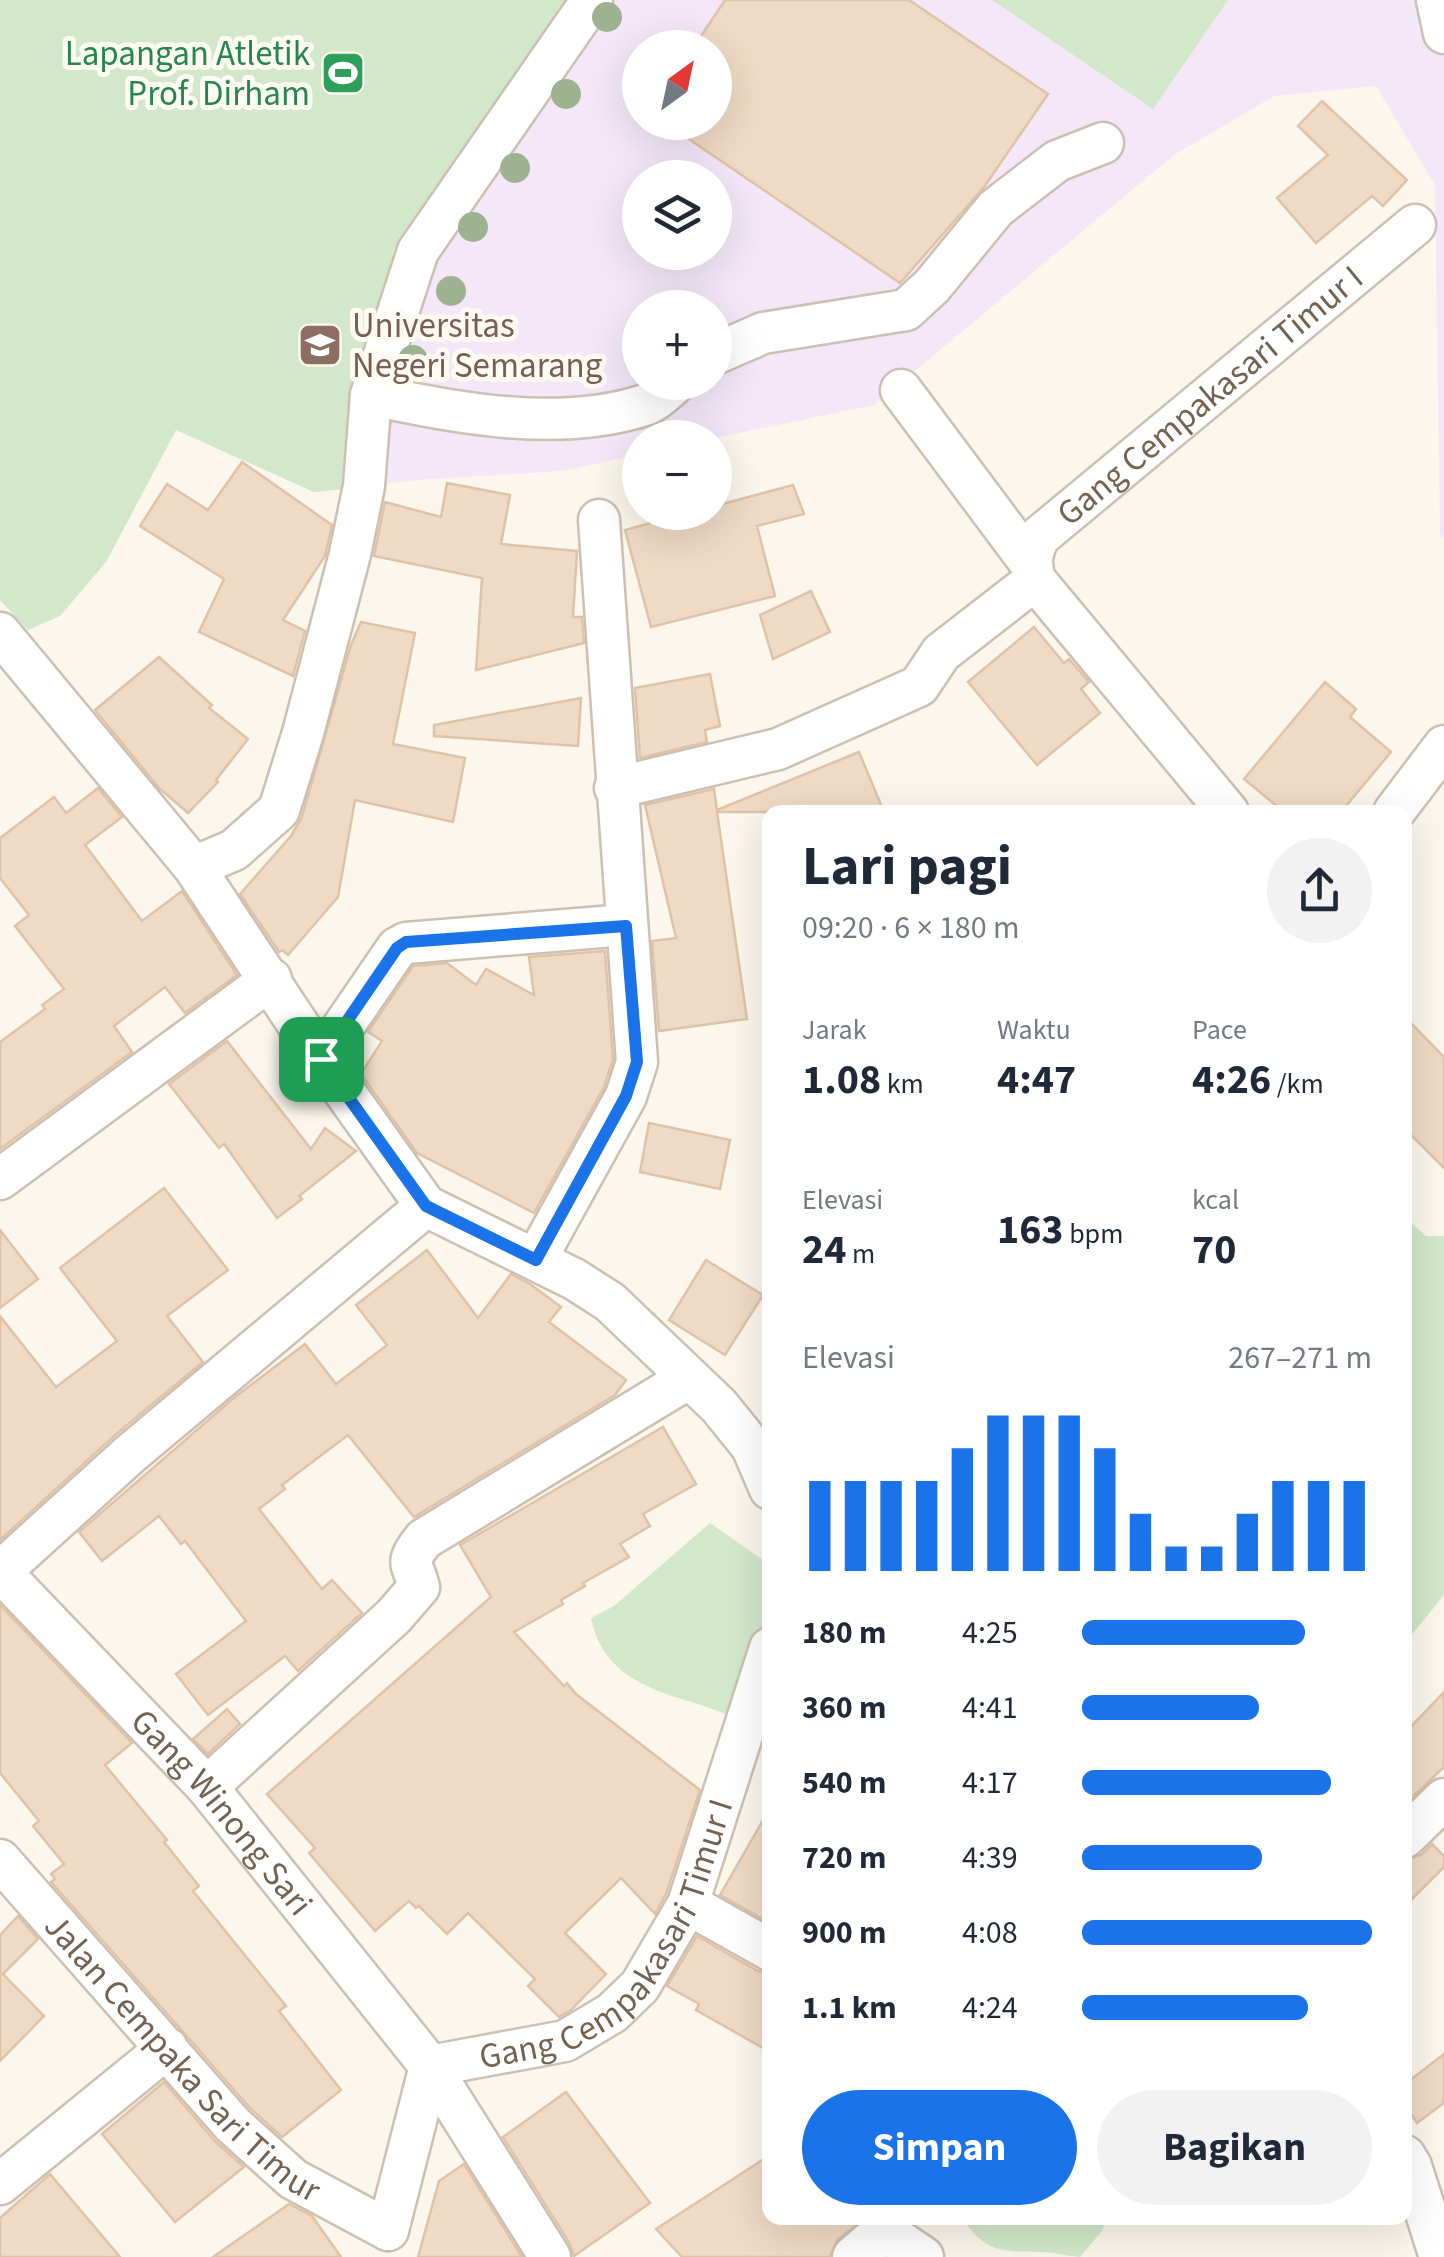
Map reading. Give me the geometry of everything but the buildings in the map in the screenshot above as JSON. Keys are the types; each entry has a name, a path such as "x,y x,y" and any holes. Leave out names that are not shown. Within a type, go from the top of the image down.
{"street":[{"path":"194,867 234,850 279,810 332,631 364,486 371,395 418,251 592,0"},
{"path":"1437,0 1444,34"},
{"path":"732,346 762,332 906,310 932,286 996,208 1057,161 1102,142"},
{"name":"Gang Cempakasari Timur I","path":"1033,572 1033,550 1040,536 1414,225"},
{"path":"900,390 1033,572 1222,805"},
{"path":"371,395 458,413 576,418 654,400"},
{"path":"536,1260 626,1096 637,1062 599,520"},
{"path":"616,788 778,749 919,686 941,653 1033,572"},
{"path":"0,633 194,867 321,1059 426,1206 536,1260 610,1302 761,1440"},
{"path":"1399,805 1444,746"},
{"path":"321,1059 397,948 406,942 626,926"},
{"path":"0,1178 270,979"},
{"name":"Gang Winong Sari","path":"426,1206 130,1454 0,1571 207,1787 430,2066 550,2257"},
{"path":"207,1787 394,1616 418,1589 411,1559 424,1540 689,1378"},
{"name":"Gang Cempakasari Timur I","path":"392,2244 430,2066 565,2041 612,2013 640,1986 688,1904 762,1673"},
{"path":"1412,1830 1444,1799"},
{"name":"Jalan Cempaka Sari Timur","path":"0,1860 234,2124 292,2179 392,2244"},
{"path":"688,1904 762,1946"},
{"path":"0,2184 167,2048"},
{"path":"1412,2169 1440,2257"},
{"path":"853,2257 875,2238 892,2236 923,2257"}],"shaded area":[{"name":"Universitas Negeri Semarang","path":"0,0 1444,0 1444,539 1440,533 1435,185 1376,86 1274,96 1174,155 874,405 732,434 732,420 622,420 622,458 563,471 417,480 314,492 176,430 106,562 60,616 28,630 0,600"}],"green space":[{"path":"0,0 581,0 409,245 352,488 314,492 176,430 106,562 60,616 28,630 0,600"},
{"path":"992,0 1228,0 1153,109"},
{"path":"1412,1223 1426,1236 1444,1236 1444,1595 1412,1634"},
{"path":"710,1523 762,1559 762,1728 660,1692 629,1676 605,1653 591,1618 614,1606"},
{"path":"968,2225 1104,2225 1080,2257 995,2248"}],"place":[{"name":"Lapangan Atletik Prof. Dirham","path":"343,73"},
{"name":"Universitas Negeri Semarang","path":"320,345"}],"route":[{"path":"626,926 637,1062 626,1096 536,1260 426,1206 321,1059 397,948 406,942 626,926"}]}
